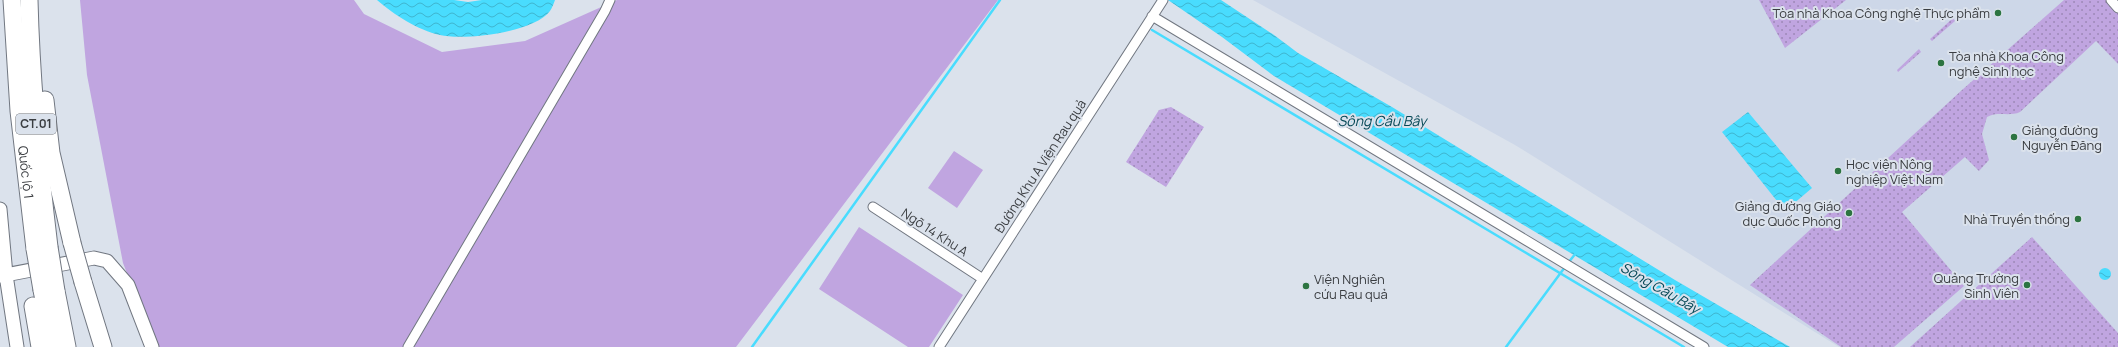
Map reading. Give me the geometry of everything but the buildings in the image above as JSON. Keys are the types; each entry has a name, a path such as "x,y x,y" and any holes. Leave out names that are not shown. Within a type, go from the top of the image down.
{"highway":[{"name":"Quốc lộ 1","path":"29,0 31,56 38,154 36,249"},
{"path":"38,0 41,65 51,153 72,243 90,308 104,347"},
{"name":"Quốc lộ 1","path":"13,5 19,111 36,249"},
{"name":"CT.01","path":"36,249 52,347"},
{"name":"CT.01","path":"43,291 66,347"},
{"path":"40,347 43,291"}],"main road":[{"path":"0,209 3,275 17,347"},
{"path":"3,275 94,258 107,261 128,285 152,347"}],"street":[{"path":"408,347 602,18 610,0"},
{"name":"Đường Khu A Viện Rau quả","path":"939,347 1163,0"},
{"path":"2111,0 2118,8"},
{"path":"1152,16 1560,259 1704,347"},
{"name":"Ngõ 14 Khu A","path":"873,207 983,279"}],"shaded area":[{"path":"80,0 354,0 364,14 442,52 525,41 617,0 998,0 736,347 156,347 123,263 87,75"},
{"name":"Học viện Nông nghiệp Việt Nam","path":"1253,0 2118,0 2118,347 1839,347 1515,145"},
{"path":"1759,0 1846,0 1785,48"},
{"path":"2064,0 2111,0 2118,8 2118,64 2096,41 2020,112 2012,114 1995,114 1987,117 1982,134 1989,160 1979,171 1965,157 1902,212 1964,286 1894,347 1841,347 1750,285 1962,90"},
{"path":"1953,18 1955,21 1932,41 1930,39"},
{"path":"1919,49 1921,52 1898,72 1897,70"},
{"path":"1171,107 1204,127 1166,187 1126,162 1159,110"},
{"path":"954,151 983,170 957,208 928,188"},
{"path":"859,227 963,295 929,347 908,347 819,289"},
{"name":"Quảng Trường Sinh Viên","path":"2032,237 2118,333 2118,347 1910,347"}],"water":[{"path":"377,0 454,0 468,2 482,0 555,0 550,11 542,18 530,24 515,29 481,36 451,37 432,33 415,26"},
{"name":"Sông Cầu Bây","path":"1168,0 1221,0 1274,35 1298,53 1392,107 1675,280 1790,347 1728,347 1274,76 1222,37"},
{"path":"1748,112 1812,188 1785,211 1722,132"},
{"path":"2107,268 2110,269 2110,279 2103,280 2100,279 2099,272 2100,269"}],"waterway":[{"path":"752,347 1000,0"},
{"path":"1152,30 1684,347"},
{"path":"1568,263 1576,253"},
{"path":"1506,347 1565,267"}],"place":[{"name":"Tòa nhà Khoa Công nghệ Thực phẩm","path":"1998,13"},
{"name":"Tòa nhà Khoa Công nghệ Sinh học","path":"1941,63"},
{"name":"Giảng đường Nguyễn Đăng","path":"2014,137"},
{"name":"Học viện Nông nghiệp Việt Nam","path":"1838,171"},
{"name":"Giảng đường Giáo dục Quốc Phòng","path":"1849,213"},
{"name":"Nhà Truyền thống","path":"2078,219"},
{"name":"Quảng Trường Sinh Viên","path":"2027,285"},
{"name":"Viện Nghiên cứu Rau quả","path":"1306,286"}]}
